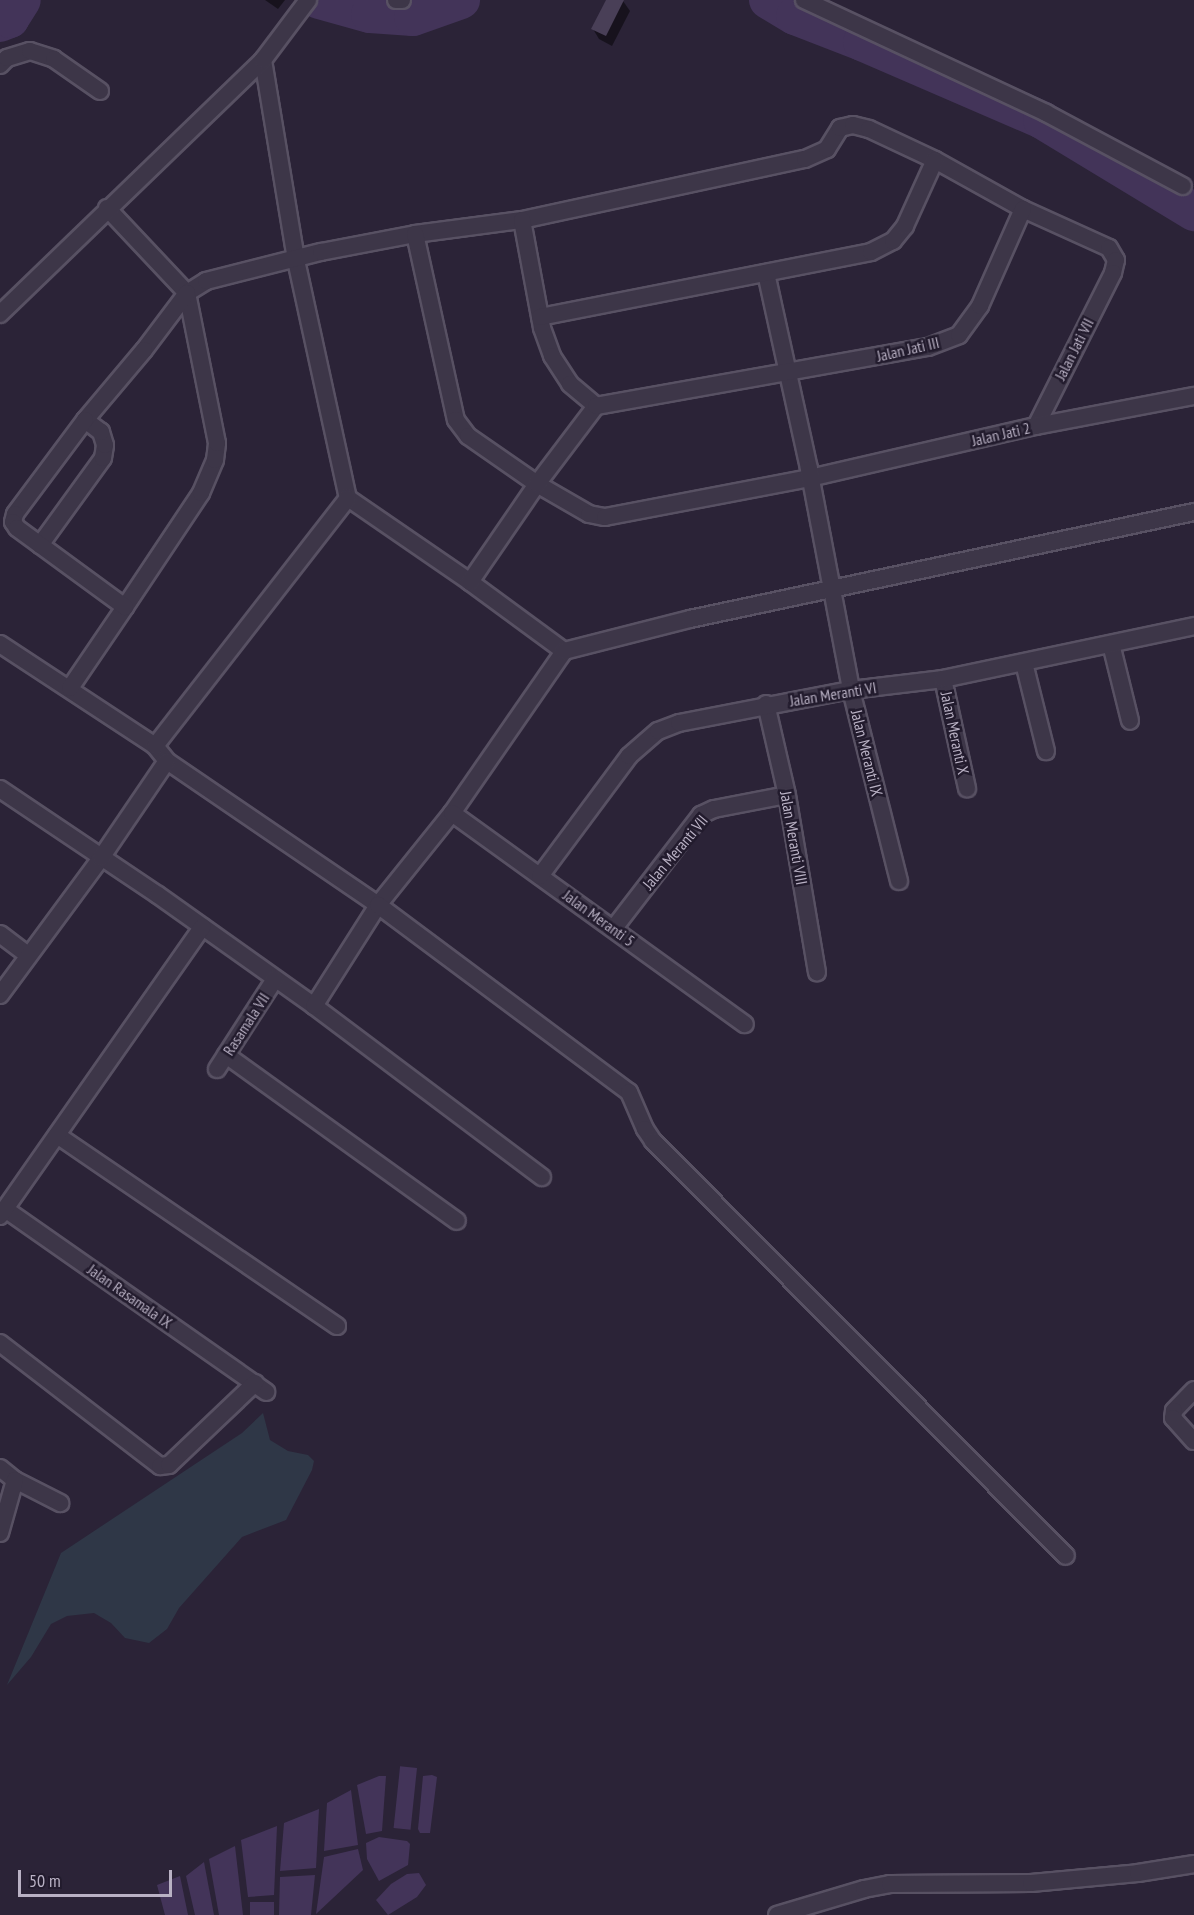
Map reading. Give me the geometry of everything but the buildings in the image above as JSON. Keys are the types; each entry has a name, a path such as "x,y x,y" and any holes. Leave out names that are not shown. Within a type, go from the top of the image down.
{"street":[{"path":"0,314 107,208 263,60 297,18 308,0"},
{"path":"396,0 402,0"},
{"path":"804,0 1047,113 1183,186"},
{"path":"0,65 8,58 30,51 54,59 100,91"},
{"path":"263,60 296,260 348,498 470,582 564,651"},
{"path":"124,607 17,528 13,522 15,514 85,420 144,350 187,293 206,281 415,234 522,220 805,159 827,149 840,128 853,125 869,129 935,160 1023,209"},
{"path":"540,317 871,252 893,241 905,226 935,160"},
{"path":"70,688 201,493 215,460 217,443 187,293 107,208"},
{"name":"Jalan Jati VII","path":"1023,209 1109,248 1116,260 1113,273 1036,426"},
{"name":"Jalan Jati III","path":"596,406 787,374 928,347 959,335 980,306 1023,209"},
{"path":"470,582 537,484 596,406 570,384 552,356 540,317 522,220"},
{"name":"Jalan Jati 2","path":"415,234 456,420 468,436 537,484 589,514 605,517 810,477 1036,426 1194,396"},
{"name":"Jalan Meranti IX","path":"766,273 810,477 850,690 899,881"},
{"path":"40,545 103,458 105,445 101,432 85,420"},
{"path":"155,746 348,498"},
{"path":"314,1006 378,905 452,813 564,651 690,620 1194,512"},
{"name":"Jalan Meranti VI","path":"540,876 628,756 658,731 679,723 766,704 850,690 943,679 1194,626"},
{"path":"0,644 155,746 167,761 378,905 629,1092 645,1129 653,1141 1066,1556"},
{"path":"1111,645 1130,721"},
{"path":"1024,663 1046,751"},
{"name":"Jalan Meranti X","path":"943,679 967,788"},
{"name":"Jalan Meranti VIII","path":"766,704 787,795 817,972"},
{"path":"0,995 100,858 167,761"},
{"path":"0,789 314,1006 542,1177"},
{"name":"Jalan Meranti VII","path":"614,928 701,815 714,809 787,795"},
{"name":"Jalan Meranti 5","path":"452,813 745,1024"},
{"path":"3,1212 202,927"},
{"path":"0,934 28,954"},
{"name":"Rasamala VII","path":"275,979 222,1062 457,1221"},
{"path":"57,1135 337,1326"},
{"name":"Jalan Rasamala IX","path":"0,1343 160,1466 169,1466 212,1424 261,1388 3,1212"},
{"path":"1194,1390 1174,1411 1173,1418 1194,1441"},
{"path":"0,1468 15,1480 60,1503"},
{"path":"0,1533 15,1480"},
{"path":"777,1915 853,1892 890,1884 1031,1882 1138,1874 1194,1864"}],"shaded area":[{"path":"263,1413 270,1440 288,1451 308,1455 314,1461 312,1470 286,1520 242,1537 179,1608 167,1629 149,1643 125,1638 111,1623 94,1613 67,1616 51,1624 31,1657 7,1685 61,1553 242,1433"},
{"path":"400,1766 417,1768 411,1830 394,1828"},
{"path":"379,1776 386,1776 382,1831 366,1834 357,1785"},
{"path":"423,1776 437,1777 430,1833 420,1833 418,1829"},
{"path":"351,1790 358,1845 324,1851 327,1803"},
{"path":"319,1809 316,1868 280,1871 284,1823"},
{"path":"277,1826 274,1895 248,1897 241,1840"},
{"path":"379,1837 407,1841 410,1844 408,1865 379,1881 367,1859 366,1843"},
{"path":"235,1846 243,1915 219,1915 209,1859"},
{"path":"358,1849 363,1870 316,1914 324,1857"},
{"path":"204,1862 214,1915 195,1915 186,1876"},
{"path":"419,1873 426,1885 417,1897 388,1915 376,1900 391,1884 407,1874"},
{"path":"315,1875 311,1915 279,1915 280,1877"},
{"path":"180,1876 188,1915 165,1915 157,1885"},
{"path":"250,1902 274,1902 274,1915 250,1915"}],"waterway":[{"path":"0,23 10,19 22,0"},
{"path":"319,0 370,14 413,17 461,0"},
{"path":"768,0 795,16 862,42 1042,120 1194,212"}]}
